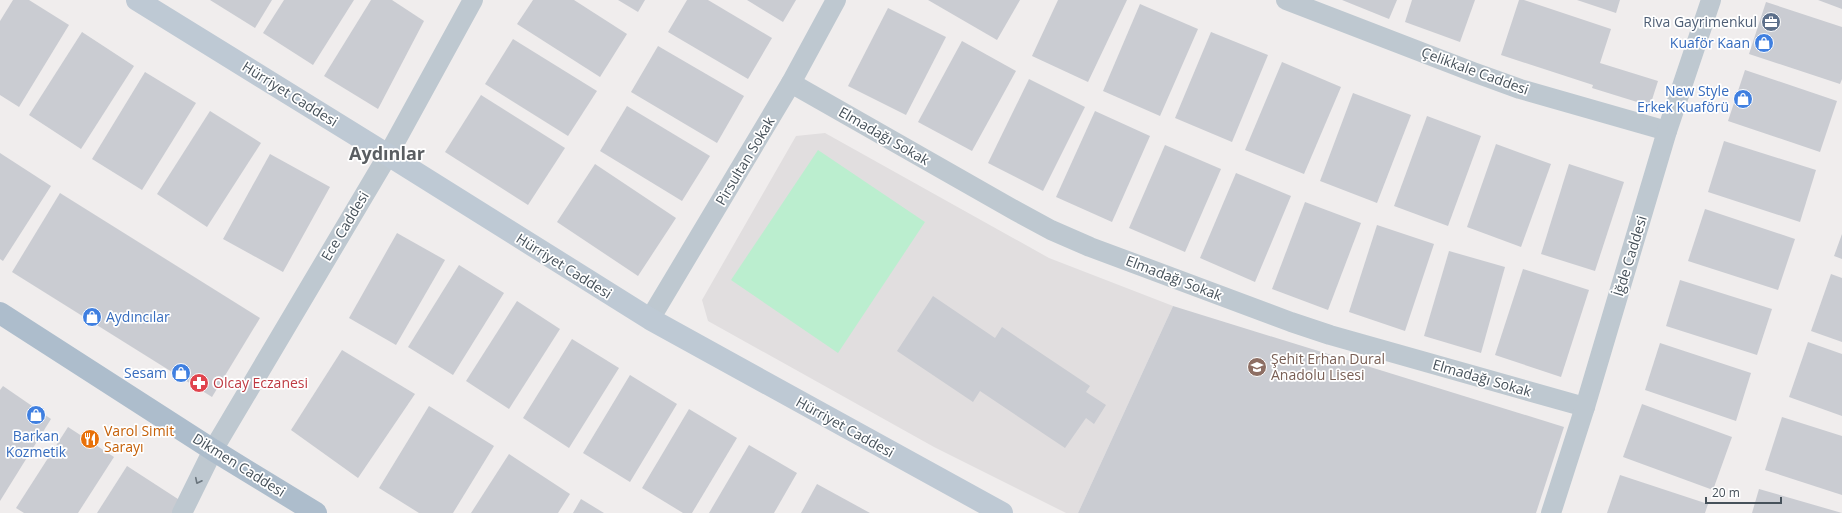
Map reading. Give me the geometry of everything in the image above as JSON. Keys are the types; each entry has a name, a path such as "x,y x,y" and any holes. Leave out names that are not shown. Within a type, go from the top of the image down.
{"main road":[{"name":"Dikmen Caddesi","path":"0,313 213,450 316,513"}],"street":[{"name":"Hürriyet Caddesi","path":"137,0 388,154 650,319 1002,513"},
{"name":"Ece Caddesi","path":"182,513 213,450 388,154 473,0"},
{"name":"Pirsultan Sokak","path":"650,319 791,83 836,0"},
{"name":"Çelikkale Caddesi","path":"1286,0 1520,89 1667,131"},
{"name":"İğde Caddesi","path":"1551,513 1585,407 1667,131 1711,0"},
{"name":"Elmadağı Sokak","path":"791,83 1016,211 1090,247 1297,324 1585,407"}],"shaded area":[{"path":"825,133 1049,258 1173,306 1078,513 1066,513 934,447 708,321 702,300 796,136"}],"green space":[{"path":"818,150 925,222 838,353 731,280"}],"building":[{"path":"13,0 29,0 69,25 19,107 0,95 0,21"},
{"path":"210,0 272,0 255,28"},
{"path":"284,0 354,0 313,65 263,33"},
{"path":"371,0 392,0 424,21 378,109 324,76"},
{"path":"533,0 574,0 627,34 600,77 517,24"},
{"path":"618,0 645,0 638,12"},
{"path":"687,0 708,0 772,38 748,79 668,32"},
{"path":"747,0 796,0 783,22"},
{"path":"928,0 1020,0 997,40"},
{"path":"1058,0 1127,0 1088,82 1032,56"},
{"path":"1342,0 1397,0 1389,19"},
{"path":"1412,0 1475,0 1460,42 1405,22"},
{"path":"1519,0 1524,0 1611,29 1600,63 1658,81 1650,106 1592,88 1593,85 1501,55"},
{"path":"1577,0 1620,0 1616,13"},
{"path":"1818,0 1842,0 1842,9"},
{"path":"1766,2 1842,27 1842,79 1840,84 1749,54"},
{"path":"1140,4 1198,29 1160,116 1103,91"},
{"path":"888,8 946,37 906,115 848,86"},
{"path":"82,32 134,66 81,149 29,115"},
{"path":"1211,32 1268,55 1232,142 1175,118"},
{"path":"513,39 597,91 568,136 485,84"},
{"path":"962,41 1016,71 972,151 918,122"},
{"path":"658,46 744,96 717,143 631,92"},
{"path":"1282,62 1341,87 1304,174 1245,150"},
{"path":"1745,70 1837,101 1820,152 1728,121"},
{"path":"145,72 196,103 142,190 92,159"},
{"path":"1029,79 1085,107 1043,191 988,163"},
{"path":"1353,93 1411,115 1377,203 1320,181"},
{"path":"481,95 565,148 528,205 445,152"},
{"path":"627,106 710,156 682,201 600,151"},
{"path":"210,111 261,143 207,227 157,194"},
{"path":"1095,111 1150,136 1112,222 1056,197"},
{"path":"1427,116 1481,136 1448,226 1394,206"},
{"path":"1724,141 1816,170 1800,222 1708,192"},
{"path":"1496,144 1551,164 1521,247 1467,227"},
{"path":"1165,145 1221,169 1185,252 1129,228"},
{"path":"0,153 51,186 3,261 0,259"},
{"path":"270,154 330,187 283,272 223,239"},
{"path":"595,164 676,218 638,276 557,222"},
{"path":"1569,164 1624,182 1595,271 1541,254"},
{"path":"1236,173 1291,196 1255,282 1200,258"},
{"path":"60,193 260,318 212,397 12,272"},
{"path":"1305,202 1361,223 1328,310 1272,289"},
{"path":"1705,209 1795,239 1778,290 1688,261"},
{"path":"1377,225 1434,244 1405,331 1349,312"},
{"path":"397,233 445,260 396,345 349,318"},
{"path":"1842,234 1842,259 1834,256"},
{"path":"1449,251 1505,267 1481,353 1424,336"},
{"path":"459,265 504,293 453,375 408,347"},
{"path":"1523,269 1589,290 1561,377 1495,355"},
{"path":"1831,274 1842,278 1842,342 1811,331"},
{"path":"1680,280 1772,309 1757,355 1666,326"},
{"path":"933,296 995,338 1002,327 1090,386 1086,392 1106,405 1094,424 1086,418 1065,448 980,391 973,402 897,351"},
{"path":"517,301 560,329 509,409 466,381"},
{"name":"Şehit Erhan Dural Anadolu Lisesi","path":"1173,306 1564,427 1536,513 1078,513"},
{"path":"572,339 619,368 569,448 523,418"},
{"path":"1808,342 1842,354 1842,416 1789,397"},
{"path":"1660,343 1751,373 1736,421 1645,390"},
{"path":"342,350 415,394 358,478 291,430"},
{"path":"630,375 677,404 630,482 583,453"},
{"path":"3,386 51,419 0,501 0,390"},
{"path":"1642,404 1732,437 1713,490 1623,457"},
{"path":"429,406 494,446 453,513 419,513 379,488"},
{"path":"689,409 737,438 692,513 683,513 642,488"},
{"path":"1782,417 1842,436 1842,495 1765,470"},
{"path":"68,427 114,457 78,513 24,513 16,508"},
{"path":"749,445 797,473 774,513 709,513"},
{"path":"509,454 570,494 558,513 471,513"},
{"path":"127,466 181,501 175,513 97,513"},
{"path":"1620,475 1708,504 1705,513 1607,513"},
{"path":"817,484 870,513 801,513"},
{"path":"1759,489 1842,513 1752,513"},
{"path":"581,499 604,513 573,513"}],"place":[{"name":"Riva Gayrimenkul","path":"1771,22"},
{"name":"Kuaför Kaan","path":"1764,43"},
{"name":"New Style Erkek Kuaförü","path":"1743,99"},
{"name":"Aydıncılar","path":"92,317"},
{"name":"Şehit Erhan Dural Anadolu Lisesi","path":"1257,367"},
{"name":"Sesam","path":"181,373"},
{"name":"Olcay Eczanesi","path":"199,383"},
{"name":"Barkan Kozmetik","path":"36,415"},
{"name":"Varol Simit Sarayı","path":"90,439"}],"district":[{"name":"Aydınlar","path":"387,154"}]}
